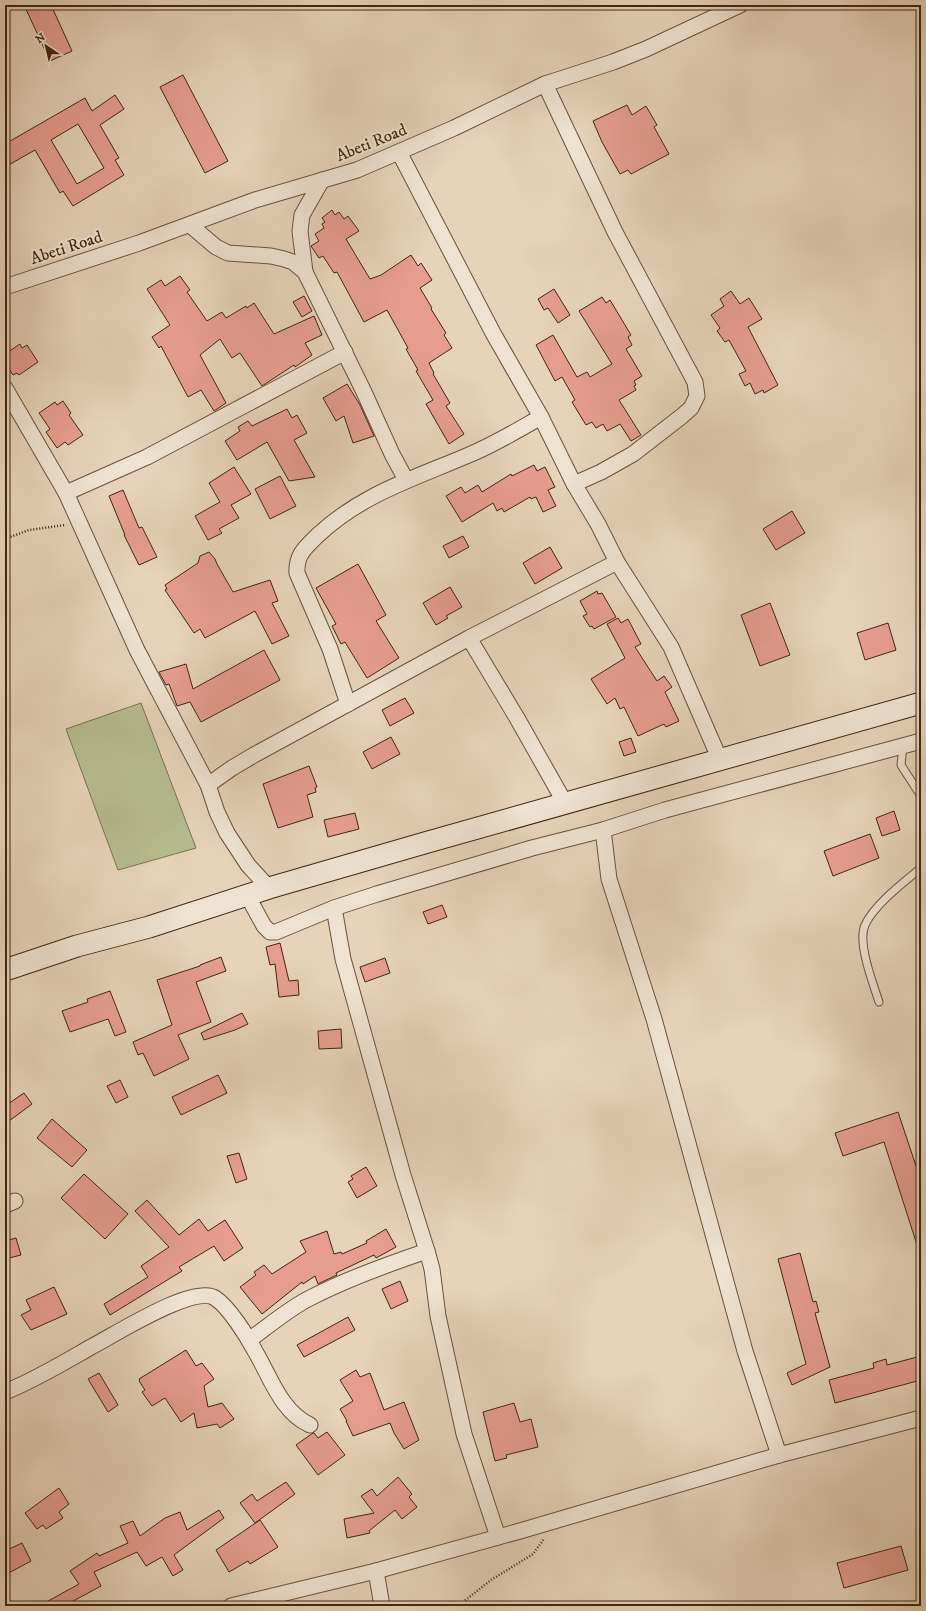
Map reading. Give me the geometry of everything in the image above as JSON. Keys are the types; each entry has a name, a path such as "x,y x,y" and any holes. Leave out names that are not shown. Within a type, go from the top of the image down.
{"main road":[{"path":"5,970 77,946 149,927 269,888 565,803 921,704"}],"street":[{"name":"Abeti Road","path":"5,287 139,244 255,200 357,170 454,128 545,84 613,62 646,49 740,5"},
{"path":"545,84 615,232 695,382 697,396 691,408 633,454 601,472 574,484"},
{"path":"398,152 432,214 493,333 541,417 574,484 598,524 617,562 671,647 720,760"},
{"path":"322,180 302,214 300,231 305,272 345,352 392,454 406,480"},
{"path":"190,225 216,247 228,253 270,256 284,259 293,262 305,272"},
{"path":"66,493 147,457 345,352"},
{"path":"5,388 66,493 137,650 208,785 217,812 227,833 248,865 269,888"},
{"path":"348,704 330,648 297,573 296,562 304,548 326,528 354,507 406,480 472,454 541,417"},
{"path":"208,785 254,755 469,638 617,562"},
{"path":"469,638 565,803"},
{"path":"247,895 264,926 270,932 276,932 334,908 377,894 496,859 603,830 665,810 921,741"},
{"path":"603,830 609,879 654,1019 745,1351 779,1455"},
{"path":"334,908 343,959 403,1175 432,1269 438,1316 464,1434 498,1537"},
{"path":"249,1340 309,1298 387,1265 427,1251"},
{"path":"5,1392 86,1350 132,1324 175,1303 205,1295 214,1298 235,1320 265,1366 278,1394 300,1420 310,1425"},
{"path":"231,1606 376,1571 548,1523 779,1455 921,1418"},
{"path":"376,1571 382,1606"}],"lane":[{"path":"903,746 901,765 921,796"},
{"path":"880,1002 867,966 863,946 864,926 880,905 921,868"}],"path":[{"path":"5,539 29,530 81,525"},
{"path":"458,1606 491,1580 533,1554 544,1541 548,1523"}],"green space":[{"path":"141,703 196,848 118,870 66,729"}],"building":[{"path":"24,5 51,5 72,51 50,61"},
{"path":"183,75 228,161 205,173 160,87"},
{"path":"115,95 124,109 100,125 119,158 115,160 124,175 73,206 63,191 60,193 35,150 5,167 5,144 85,98 92,111","holes":["78,124 104,168 77,184 51,140"]},
{"path":"627,105 632,115 646,106 657,125 654,127 669,154 631,174 628,170 620,174 602,142 593,121"},
{"path":"332,210 335,215 339,212 344,219 348,216 359,231 346,239 370,279 381,275 411,255 418,266 421,263 432,280 420,288 446,333 444,335 452,348 429,363 434,373 433,374 450,403 446,406 464,434 449,444 426,404 433,400 416,371 418,370 406,349 408,348 387,310 364,322 337,272 334,273 323,256 319,258 311,246 319,241 315,234 324,228 322,224 325,222 322,218"},
{"path":"180,276 190,290 187,292 207,321 222,312 226,318 254,303 274,334 314,316 322,335 305,343 312,355 295,367 294,365 262,386 240,353 232,358 220,339 200,355 226,403 214,411 201,390 188,397 161,346 159,348 152,337 170,325 147,289 161,280 165,286"},
{"path":"554,289 570,315 558,323 548,308 544,310 538,299"},
{"path":"731,291 740,304 749,298 762,319 748,327 778,385 764,393 763,390 755,394 750,383 745,386 739,374 746,371 729,340 725,342 717,331 720,328 711,315 724,306 720,299"},
{"path":"304,296 312,311 302,317 293,302"},
{"path":"602,297 606,303 610,300 631,335 628,337 632,345 626,349 642,376 634,381 636,390 619,400 641,435 631,441 620,424 607,431 603,424 596,428 592,422 586,425 572,402 575,400 562,377 555,381 536,345 553,335 577,377 587,372 590,377 612,364 579,311"},
{"path":"20,344 22,348 27,345 38,362 19,375 17,373 13,375 5,363 5,358 10,355 8,352"},
{"path":"347,384 360,405 374,436 353,443 344,416 336,421 323,398"},
{"path":"63,401 71,413 69,415 83,435 68,445 65,442 57,448 46,432 50,429 39,413 55,402 57,405"},
{"path":"287,409 292,418 297,415 307,433 294,440 315,477 289,481 267,442 237,460 225,441 240,431 238,427 248,421 252,426"},
{"path":"534,465 537,471 545,467 555,487 548,490 556,506 543,512 536,497 531,499 530,497 504,512 502,508 497,511 493,503 462,522 446,496 461,487 465,493 478,485 482,492 511,474 512,476"},
{"path":"234,467 251,494 231,505 239,518 219,529 222,533 208,540 195,516 220,502 209,483"},
{"path":"280,476 296,506 270,519 255,489"},
{"path":"123,490 139,528 142,527 157,557 139,565 124,535 109,496"},
{"path":"792,511 805,533 776,550 763,529"},
{"path":"463,536 469,547 449,558 443,546"},
{"path":"550,547 562,568 535,584 523,563"},
{"path":"209,552 215,559 233,592 270,580 278,601 272,603 289,636 272,644 255,611 205,638 200,629 194,633 165,590 167,589 165,585 198,563 200,556"},
{"path":"358,564 386,615 376,621 399,658 367,678 345,642 341,644 332,626 336,624 316,588"},
{"path":"450,587 462,607 446,616 448,618 436,625 423,603"},
{"path":"597,591 598,594 602,593 616,617 594,629 592,626 590,627 583,616 587,614 580,601"},
{"path":"770,603 790,655 760,666 741,615"},
{"path":"618,618 621,623 628,619 641,644 635,647 657,681 664,676 672,687 665,692 679,721 666,727 664,724 638,736 624,707 620,709 615,698 607,704 591,679 625,658 607,624"},
{"path":"888,623 896,650 865,660 857,633"},
{"path":"264,650 280,680 201,722 190,702 177,706 169,684 166,685 159,672 186,664 193,689"},
{"path":"405,698 414,713 390,726 382,710"},
{"path":"391,737 400,754 372,769 363,752"},
{"path":"631,738 636,752 624,756 619,742"},
{"path":"309,766 317,787 315,788 316,792 307,795 313,817 278,828 263,784"},
{"path":"894,811 900,830 882,836 876,818"},
{"path":"355,813 359,829 328,837 324,820"},
{"path":"870,834 879,858 833,876 824,851"},
{"path":"442,905 447,917 428,924 423,912"},
{"path":"280,943 289,981 298,980 299,995 279,997 275,964 270,965 266,947"},
{"path":"221,957 226,971 196,982 211,1022 178,1035 189,1059 154,1076 143,1053 138,1055 133,1042 172,1025 157,980 200,966"},
{"path":"385,958 390,973 365,982 360,967"},
{"path":"110,991 126,1032 115,1036 108,1019 70,1032 62,1011 88,1002 87,999"},
{"path":"242,1013 248,1024 204,1040 201,1033"},
{"path":"341,1029 342,1048 319,1049 318,1031"},
{"path":"218,1075 227,1093 181,1115 172,1097"},
{"path":"120,1080 128,1097 116,1103 107,1086"},
{"path":"24,1093 32,1104 5,1124 5,1106"},
{"path":"898,1112 921,1181 921,1248 918,1248 884,1142 843,1156 835,1133"},
{"path":"52,1119 87,1150 72,1167 37,1138"},
{"path":"239,1153 247,1179 236,1183 227,1156"},
{"path":"366,1167 377,1186 357,1198 348,1182 353,1179 351,1176"},
{"path":"84,1174 128,1214 105,1239 61,1198"},
{"path":"147,1200 179,1235 199,1219 208,1231 225,1220 243,1248 224,1261 214,1246 179,1267 182,1271 110,1315 104,1304 148,1277 141,1266 169,1247 135,1211"},
{"path":"386,1229 396,1247 376,1258 374,1255 336,1273 337,1275 318,1284 315,1276 303,1284 302,1282 262,1314 240,1287 256,1275 254,1272 264,1265 272,1274 306,1252 300,1241 327,1231 334,1254 341,1252 342,1254 367,1243 366,1241"},
{"path":"16,1238 21,1255 5,1259 5,1241"},
{"path":"800,1253 813,1302 816,1301 819,1312 815,1313 830,1367 792,1385 787,1373 806,1364 778,1259"},
{"path":"400,1281 408,1301 391,1309 382,1289"},
{"path":"54,1287 67,1314 31,1330 21,1315 31,1310 26,1300"},
{"path":"348,1317 355,1330 304,1357 297,1345"},
{"path":"186,1350 196,1366 202,1363 214,1379 204,1386 208,1407 222,1403 234,1419 220,1428 217,1424 197,1428 194,1413 181,1422 165,1398 152,1406 142,1392 145,1390 139,1379"},
{"path":"921,1356 921,1380 835,1403 829,1380 874,1368 873,1363 886,1359 887,1365"},
{"path":"356,1370 360,1377 370,1373 384,1410 404,1402 419,1440 404,1449 394,1433 390,1423 353,1436 340,1409 353,1401 340,1380"},
{"path":"99,1373 118,1405 108,1412 88,1379"},
{"path":"514,1403 520,1422 531,1419 538,1447 506,1455 507,1458 495,1461 483,1412"},
{"path":"327,1432 345,1455 318,1475 296,1445 313,1433 318,1438"},
{"path":"398,1477 412,1494 409,1497 417,1507 402,1519 395,1510 369,1531 370,1533 347,1538 344,1519 374,1513 361,1496 372,1489 377,1496"},
{"path":"286,1482 295,1494 255,1523 240,1503 252,1494 257,1501"},
{"path":"59,1488 69,1504 59,1512 63,1518 46,1529 43,1525 37,1529 25,1513"},
{"path":"219,1510 224,1518 174,1555 183,1570 173,1576 162,1557 146,1566 137,1552 94,1572 101,1586 64,1606 39,1606 79,1584 70,1571 97,1553 99,1556 128,1543 120,1526 133,1521 140,1536 165,1518 180,1512 187,1530"},
{"path":"260,1520 278,1547 250,1564 248,1561 229,1572 216,1550"},
{"path":"22,1543 31,1561 5,1575 5,1551"},
{"path":"901,1546 908,1570 844,1588 837,1563"}]}
